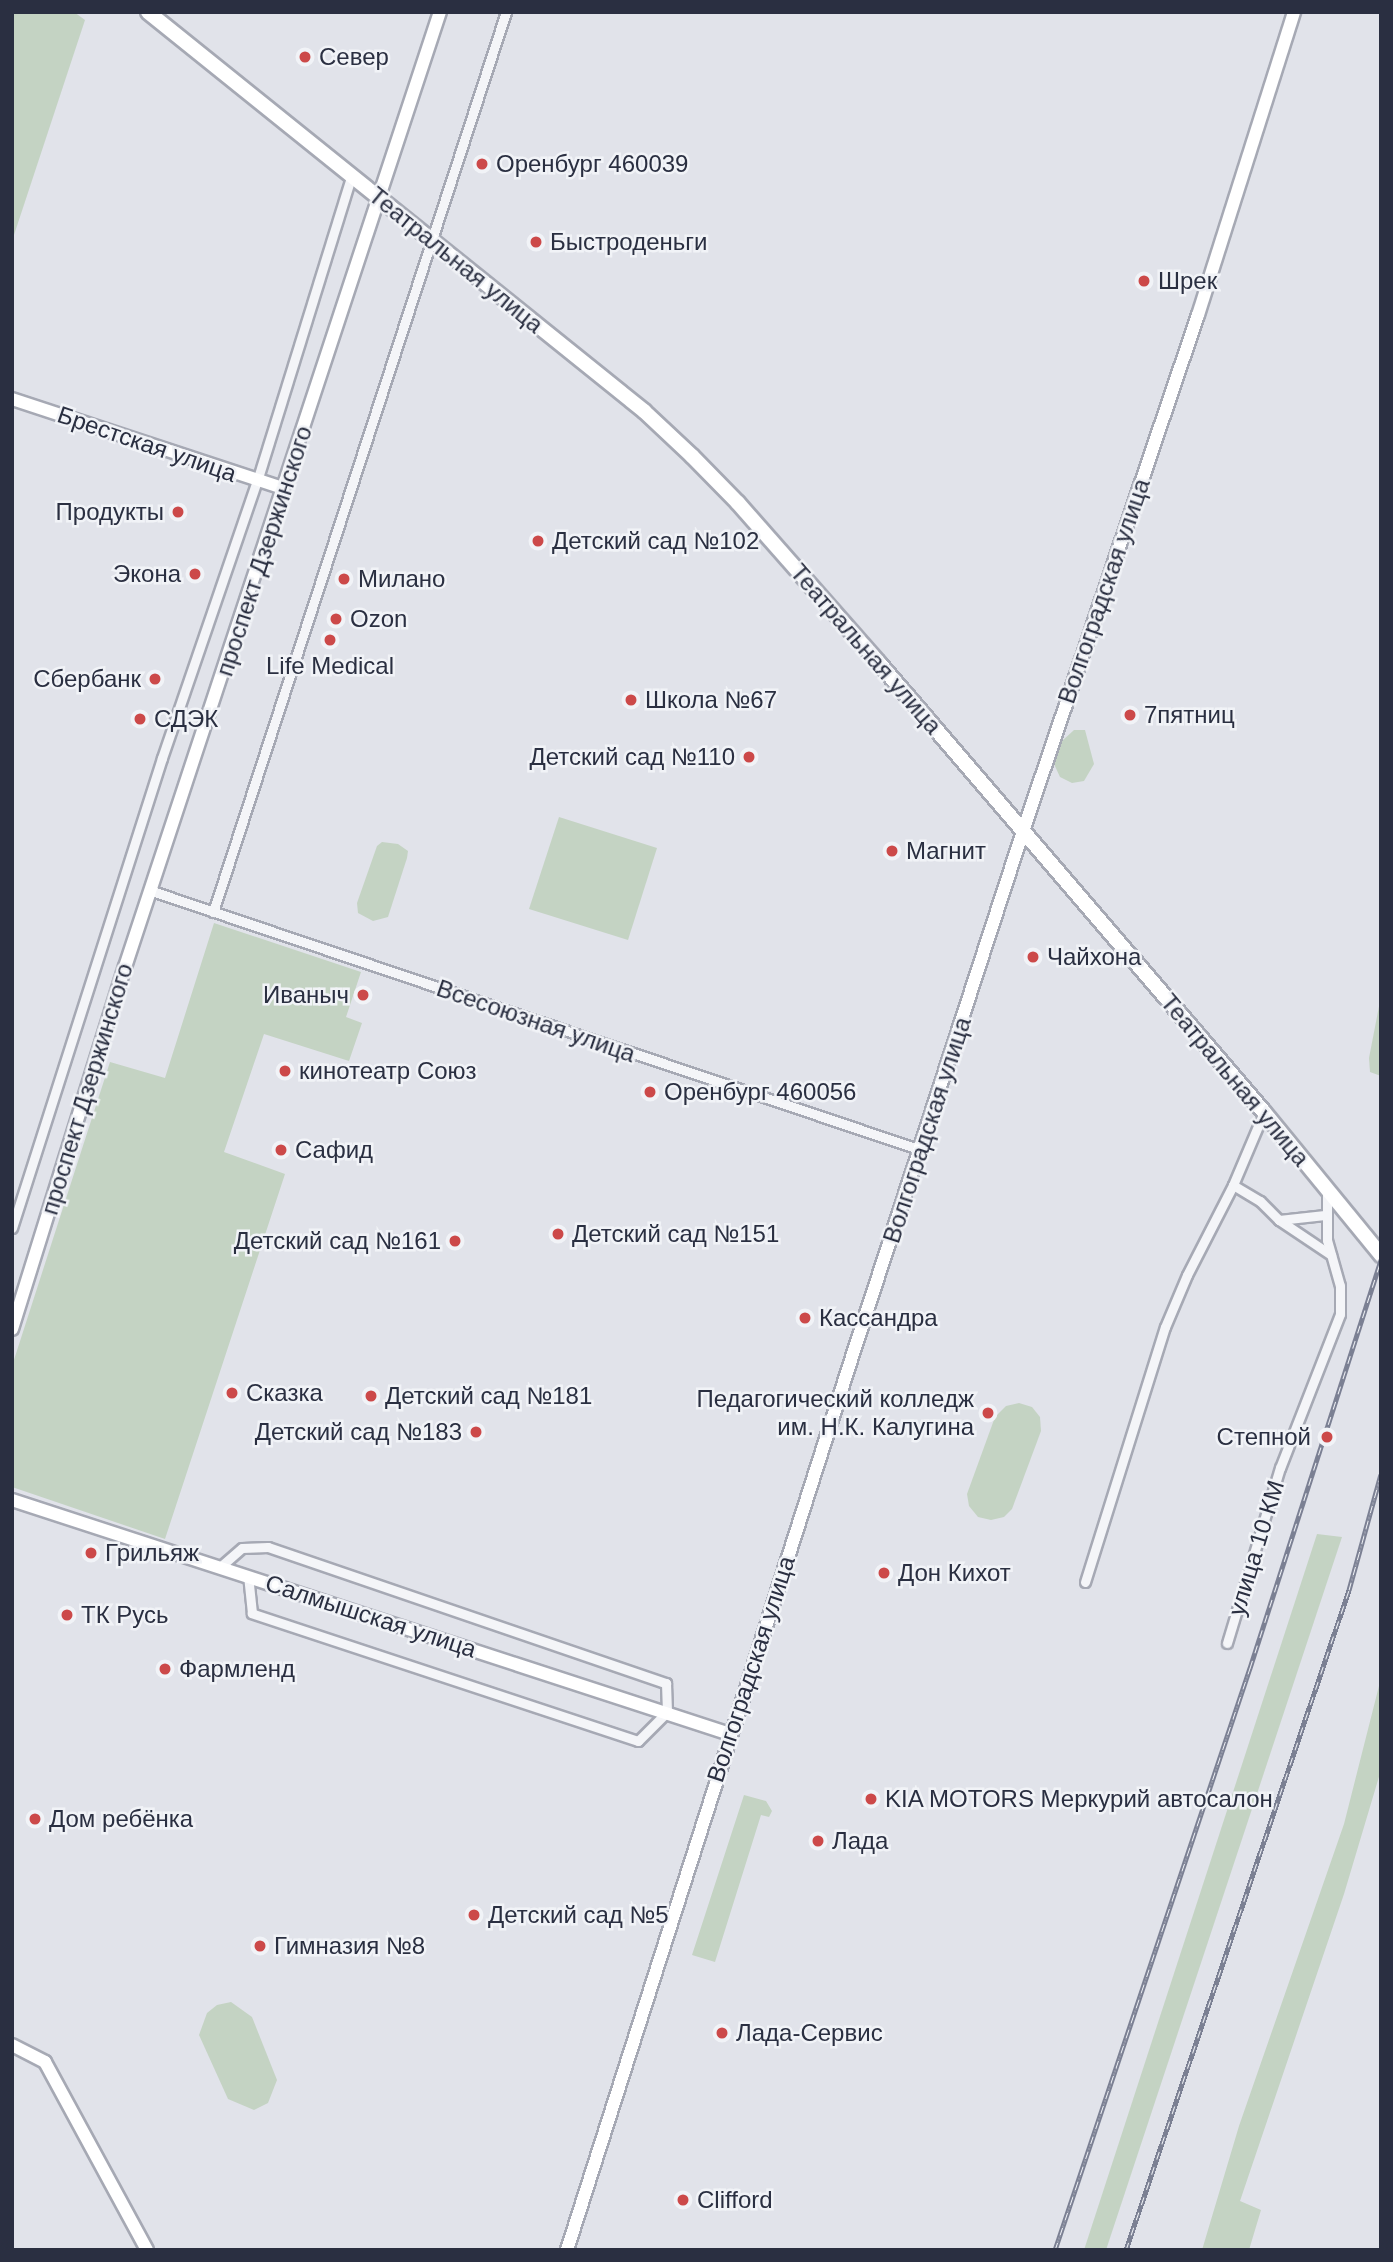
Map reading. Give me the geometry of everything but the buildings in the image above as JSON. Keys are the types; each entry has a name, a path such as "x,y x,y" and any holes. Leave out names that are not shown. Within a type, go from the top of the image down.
{"main road":[{"name":"Театральная улица","path":"148,12 644,411 692,456 781,551 1023,831 1264,1112 1381,1255"},
{"name":"проспект Дзержинского","path":"12,1329 152,891 440,12"},
{"name":"Волгоградская улица","path":"567,2250 658,1970 730,1734 1023,831 1191,335 1294,12"},
{"name":"Брестская улица","path":"12,399 283,488"},
{"name":"Салмышская улица","path":"12,1500 730,1734"},
{"path":"12,2045 45,2062 147,2250"}],"street":[{"path":"213,912 506,12"},
{"path":"12,1228 162,758 257,481 351,177"},
{"name":"Всесоюзная улица","path":"152,891 921,1150"},
{"path":"1085,1582 1165,1327 1187,1275 1233,1185 1264,1112"},
{"path":"1233,1185 1260,1200 1279,1220 1331,1255"},
{"name":"улица 10 КМ","path":"1227,1643 1280,1468 1340,1314 1340,1286 1331,1255 1325,1215 1327,1190"},
{"path":"1279,1220 1325,1215"},
{"path":"220,1567 242,1548 268,1546 666,1683 667,1712 638,1741 252,1613 248,1576"}],"green space":[{"path":"12,12 74,12 85,20 12,241"},
{"path":"1074,730 1085,730 1094,764 1084,781 1072,783 1060,777 1054,764 1062,741"},
{"path":"559,817 657,848 628,940 529,909"},
{"path":"382,842 398,844 408,851 388,917 373,921 358,913 357,903 377,846"},
{"path":"214,923 361,972 346,1017 362,1023 349,1061 264,1034 224,1152 285,1174 165,1539 12,1487 12,1366 110,1062 165,1078"},
{"path":"1381,996 1381,1076 1370,1072 1369,1058"},
{"path":"1019,1403 1032,1407 1040,1417 1041,1431 1012,1509 1004,1517 991,1520 978,1517 969,1506 967,1494 995,1417 1006,1406"},
{"path":"1317,1534 1342,1537 1106,2250 1084,2250"},
{"path":"1381,1678 1381,1770 1344,1894 1240,2201 1261,2210 1249,2250 1202,2250 1239,2126 1344,1824"},
{"path":"744,1795 766,1801 772,1811 769,1817 761,1815 715,1962 692,1955"},
{"path":"231,2002 252,2017 277,2080 268,2103 254,2110 228,2099 199,2035 207,2013 217,2005"}],"railway":[{"path":"1055,2250 1250,1668 1381,1260"},
{"path":"1126,2250 1349,1590 1381,1474"}],"place":[{"name":"Север","path":"305,57"},
{"name":"Оренбург 460039","path":"482,164"},
{"name":"Быстроденьги","path":"536,242"},
{"name":"Шрек","path":"1144,281"},
{"name":"Продукты","path":"178,512"},
{"name":"Детский сад №102","path":"538,541"},
{"name":"Экона","path":"195,574"},
{"name":"Милано","path":"344,579"},
{"name":"Ozon","path":"336,619"},
{"name":"Life Medical","path":"330,640"},
{"name":"Сбербанк","path":"155,679"},
{"name":"Школа №67","path":"631,700"},
{"name":"7пятниц","path":"1130,715"},
{"name":"СДЭК","path":"140,719"},
{"name":"Детский сад №110","path":"749,757"},
{"name":"Магнит","path":"892,851"},
{"name":"Чайхона","path":"1033,957"},
{"name":"Иваныч","path":"363,995"},
{"name":"кинотеатр Союз","path":"285,1071"},
{"name":"Оренбург 460056","path":"650,1092"},
{"name":"Сафид","path":"281,1150"},
{"name":"Детский сад №151","path":"558,1234"},
{"name":"Детский сад №161","path":"455,1241"},
{"name":"Кассандра","path":"805,1318"},
{"name":"Сказка","path":"232,1393"},
{"name":"Детский сад №181","path":"371,1396"},
{"name":"Педагогический колледж им. Н.К. Калугина","path":"988,1413"},
{"name":"Детский сад №183","path":"476,1432"},
{"name":"Степной","path":"1327,1437"},
{"name":"Грильяж","path":"91,1553"},
{"name":"Дон Кихот","path":"884,1573"},
{"name":"ТК Русь","path":"67,1615"},
{"name":"Фармленд","path":"165,1669"},
{"name":"KIA MOTORS Меркурий автосалон","path":"871,1799"},
{"name":"Дом ребёнка","path":"35,1819"},
{"name":"Лада","path":"818,1841"},
{"name":"Детский сад №5","path":"474,1915"},
{"name":"Гимназия №8","path":"260,1946"},
{"name":"Лада-Сервис","path":"722,2033"},
{"name":"Clifford","path":"683,2200"}]}
